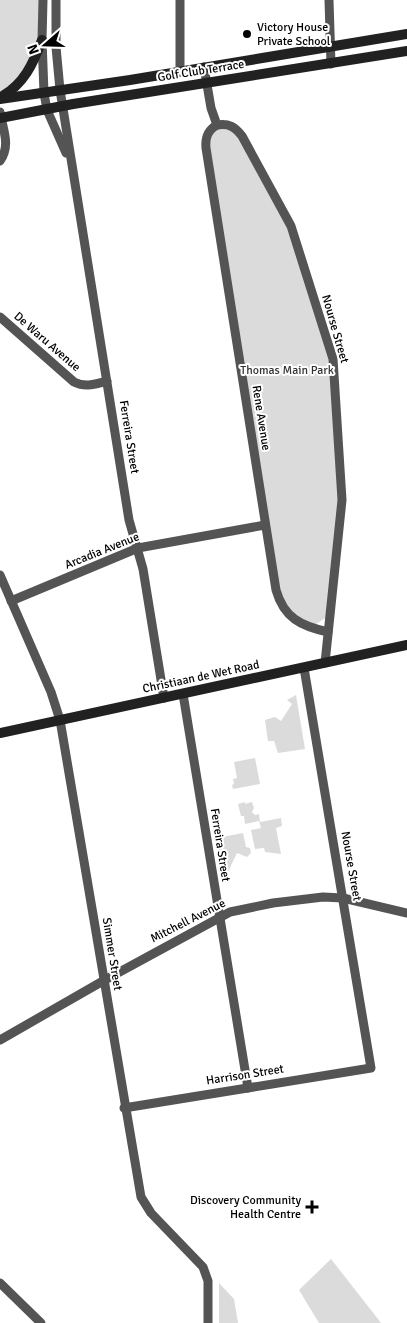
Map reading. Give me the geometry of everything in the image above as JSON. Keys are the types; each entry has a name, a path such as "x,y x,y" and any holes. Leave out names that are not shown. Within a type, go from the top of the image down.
{"street":[{"name":"Ferreira Street","path":"43,0 42,40 44,93 47,110 66,150 75,179"},
{"name":"Ferreira Street","path":"56,0 56,47 60,90 129,520 138,548 146,585 164,698"},
{"path":"180,0 180,71"},
{"path":"329,0 331,64"},
{"name":"Golf Club Terrace","path":"0,98 204,68 407,34"},
{"path":"0,98 12,90 25,77 33,64 42,40"},
{"name":"Golf Club Terrace","path":"0,116 407,51"},
{"path":"204,68 217,125"},
{"path":"0,116 7,142 5,152 0,161"},
{"name":"Nourse Street","path":"217,125 226,124 236,128 286,216 333,359 342,500 325,663"},
{"name":"Rene Avenue","path":"217,125 205,138 206,148 276,590 282,605 288,613 305,625 328,632"},
{"name":"De Waru Avenue","path":"0,317 74,382 85,386 107,381"},
{"name":"Arcadia Avenue","path":"11,601 138,548 265,525"},
{"name":"Simmer Street","path":"0,575 51,692 60,720 140,1197 151,1213 203,1267 208,1281 208,1323"},
{"name":"Christiaan de Wet Road","path":"0,733 407,645"},
{"name":"Nourse Street","path":"304,668 371,1068"},
{"name":"Ferreira Street","path":"183,694 248,1088"},
{"name":"Mitchell Avenue","path":"0,1040 219,917 239,910 273,903 323,897 343,898 407,913"},
{"name":"Harrison Street","path":"124,1108 371,1068"},
{"path":"0,1283 41,1323"}],"green space":[{"path":"0,0 40,0 38,40 25,72 0,94"},
{"name":"Thomas Main Park","path":"218,128 234,130 287,227 330,359 339,496 327,617 316,624 292,611 285,602 279,588 209,148 212,133"},
{"path":"296,695 305,749 278,753 274,741 268,741 265,720 275,717 281,721 292,704 287,700"},
{"path":"255,758 260,784 233,789 233,779 237,778 234,762"},
{"path":"245,802 245,804 252,802 254,808 252,812 255,815 259,814 260,822 281,818 282,826 276,828 281,854 265,852 264,848 255,849 251,830 261,828 259,821 245,824 244,816 241,816 238,804"},
{"path":"243,833 246,847 250,848 251,853 247,857 237,853 225,878 217,838"},
{"path":"331,1259 381,1323 319,1323 299,1290"},
{"path":"219,1283 234,1299 238,1323 219,1323"}],"place":[{"name":"Victory House Private School","path":"247,34"},
{"name":"Discovery Community Health Centre","path":"312,1207"}]}
